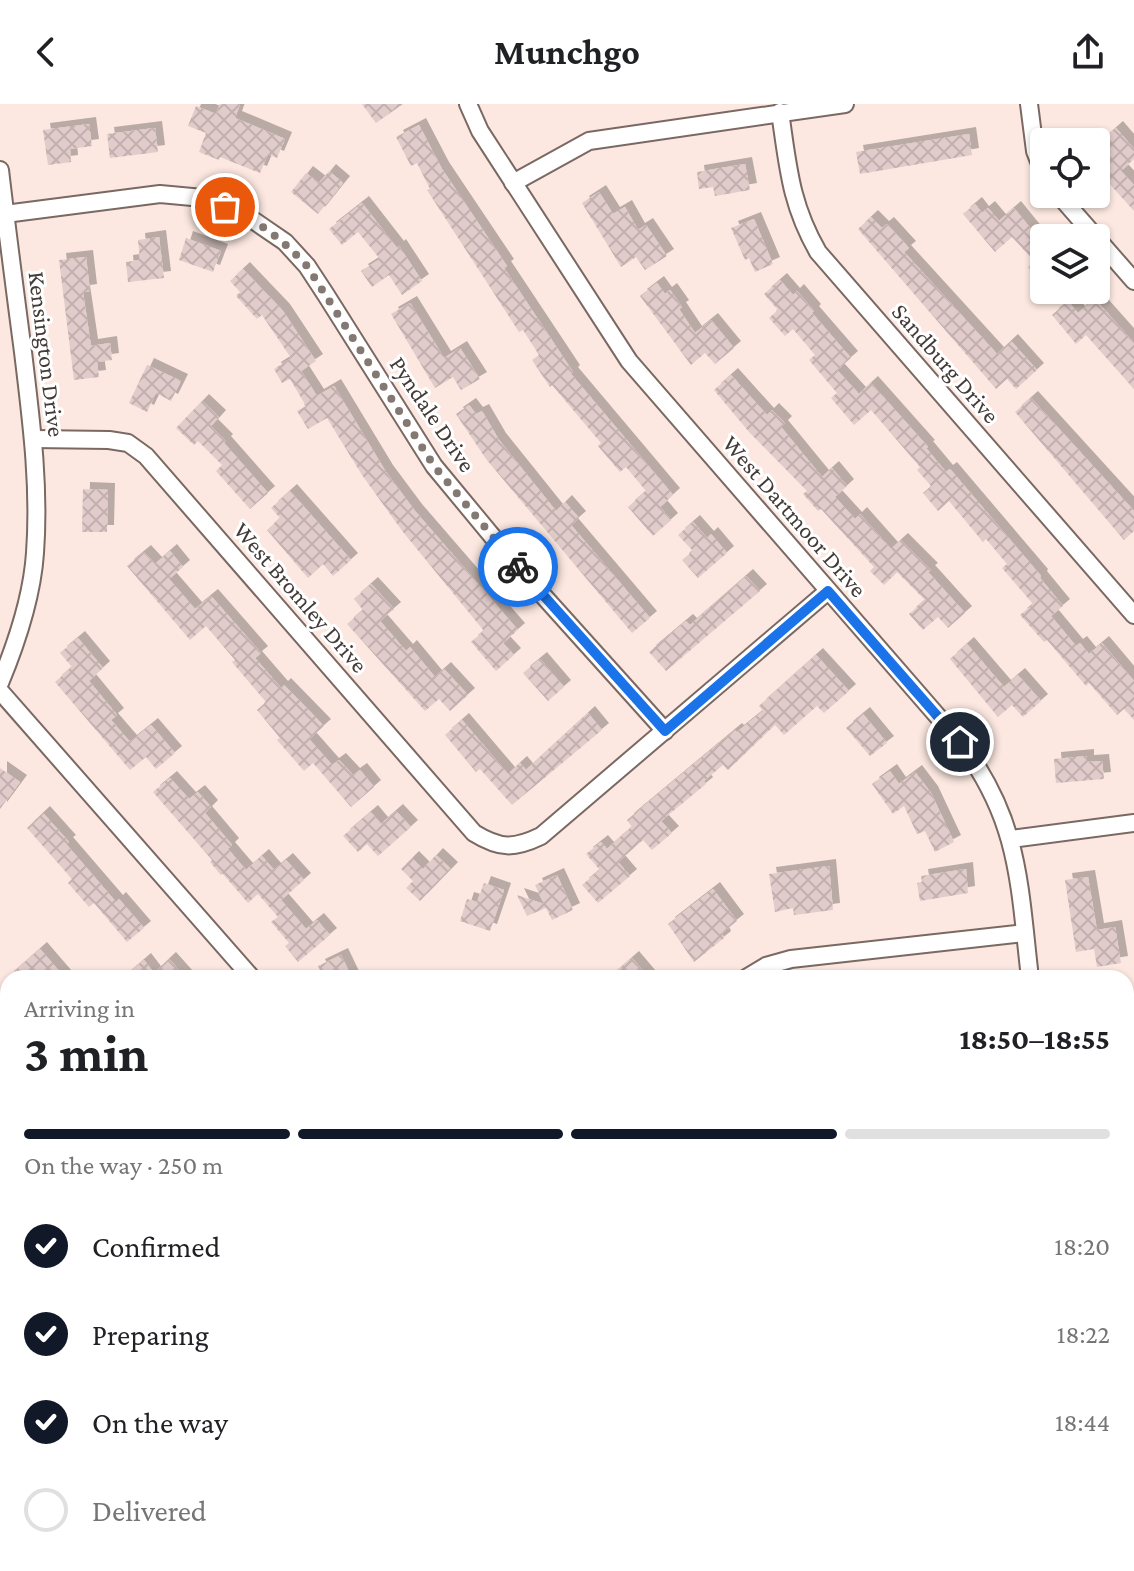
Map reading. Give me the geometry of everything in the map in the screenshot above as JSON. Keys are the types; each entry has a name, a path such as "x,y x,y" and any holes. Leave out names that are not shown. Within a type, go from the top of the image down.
{"street":[{"name":"West Dartmoor Drive","path":"468,104 480,131 629,361 971,757 996,799 1011,839 1029,970"},
{"path":"513,183 589,141 845,104"},
{"path":"1029,104 1032,128"},
{"name":"Sandburg Drive","path":"780,112 794,200 802,226 818,252 1134,615"},
{"name":"Kensington Drive","path":"0,170 38,488 35,556 15,646 0,683"},
{"name":"Pyndale Drive","path":"5,214 160,194 203,198 247,216 285,242 307,266 434,466 521,571 665,731"},
{"path":"1070,208 1134,281"},
{"name":"West Bromley Drive","path":"34,439 109,440 128,443 146,456 474,833 488,841 504,846 523,845 541,836 665,731"},
{"path":"665,731 828,591"},
{"path":"0,691 245,970"},
{"path":"1011,839 1134,823"},
{"path":"759,970 791,959 1025,933"}],"building":[{"path":"220,104 240,104 235,118 285,139 277,158 268,154 260,173 199,152 206,133 188,126 196,106 216,114"},
{"path":"362,104 403,104 376,123"},
{"path":"89,124 92,146 70,149 71,162 48,165 43,130"},
{"path":"419,125 442,169 507,266 504,268 573,372 571,374 673,495 660,507 671,520 653,536 628,507 646,491 626,467 620,472 598,446 601,443 552,385 550,387 532,360 539,355 523,330 519,332 427,190 430,189 417,163 411,166 396,137"},
{"path":"155,128 158,152 110,158 107,134"},
{"path":"1116,128 1134,149 1134,159 1121,171 1134,185 1134,211 1110,184 1110,133"},
{"path":"969,134 972,155 860,174 856,152"},
{"path":"745,164 750,190 715,196 713,187 699,189 697,172"},
{"path":"329,171 343,183 318,214 291,192 306,173 319,183"},
{"path":"599,192 613,214 625,207 638,230 646,225 667,256 645,270 636,257 621,267 582,203"},
{"path":"362,203 397,248 399,246 422,281 402,295 389,275 372,287 361,271 380,259 358,232 342,245 329,229"},
{"path":"975,204 982,213 988,208 999,221 1014,208 1030,228 1030,257 1012,237 995,252 963,214"},
{"path":"871,217 882,228 887,224 909,248 904,252 997,354 1011,341 1037,370 1016,389 1007,379 996,389 858,229"},
{"path":"754,219 773,264 755,272 749,258 745,260 731,228"},
{"path":"159,237 164,278 128,282 126,262 140,260 138,240"},
{"path":"186,238 221,251 213,272 179,260"},
{"path":"86,257 90,291 83,292 91,346 110,343 112,360 97,362 99,377 74,380 59,260"},
{"path":"243,269 283,311 316,361 301,371 317,396 334,386 386,472 415,511 518,630 503,643 514,655 496,671 471,642 484,631 403,532 362,475 327,418 308,429 297,411 306,406 290,379 282,383 274,369 291,358 262,315 257,319 236,296 240,292 230,281"},
{"path":"780,280 793,295 797,291 851,358 837,370 859,394 871,383 946,472 950,469 1041,576 1063,606 1051,616 1076,646 1080,643 1089,654 1102,643 1134,681 1134,720 1124,709 1117,715 1020,615 1033,604 1002,568 1007,564 986,539 983,542 949,501 938,511 923,493 931,486 917,470 920,467 871,410 854,425 831,398 837,393 809,360 815,355 793,329 785,336 769,318 778,310 764,294"},
{"path":"657,283 665,294 670,290 695,333 711,320 734,348 715,364 705,353 691,365 640,296"},
{"path":"410,303 444,358 460,348 480,379 461,390 453,377 435,388 391,314"},
{"path":"1065,304 1070,304 1078,313 1089,304 1099,304 1134,343 1134,389 1086,335 1076,344 1052,315"},
{"path":"147,365 181,381 171,401 156,393 147,412 129,403"},
{"path":"731,375 767,415 772,410 785,423 781,427 822,477 832,468 847,486 835,497 855,519 860,514 891,549 901,540 931,570 928,572 965,613 948,628 938,617 923,630 909,614 925,600 897,572 884,585 870,571 874,567 821,509 818,511 803,494 807,491 749,432 714,390"},
{"path":"1031,398 1134,511 1134,531 1124,540 1015,412"},
{"path":"202,401 219,417 211,426 268,493 250,509 216,471 222,465 198,441 194,445 176,428"},
{"path":"469,405 476,414 482,411 499,440 556,511 565,502 579,518 571,525 650,618 632,633 486,459 456,414"},
{"path":"83,489 108,490 107,532 82,532"},
{"path":"290,491 351,560 333,576 323,564 308,578 267,530 280,518 271,508"},
{"path":"693,522 707,538 711,534 727,553 698,578 682,560 693,551 678,535"},
{"path":"170,551 183,567 169,579 195,609 211,596 261,653 255,658 281,688 284,685 324,726 309,739 332,765 339,760 353,775 360,770 374,787 351,807 313,763 304,771 277,740 280,738 257,710 266,702 206,626 190,640 127,566 144,552 155,564"},
{"path":"746,576 760,591 666,671 649,652 686,621 690,625"},
{"path":"371,584 394,609 380,621 406,651 410,647 435,677 444,669 468,695 450,711 439,699 425,711 347,624 363,610 354,599"},
{"path":"78,638 103,668 89,681 117,715 111,720 130,742 151,725 175,753 156,769 146,757 130,770 55,682 72,667 60,653"},
{"path":"967,644 1004,687 1018,675 1041,701 1023,717 1012,705 998,717 950,659"},
{"path":"816,655 849,691 824,713 817,706 784,735 775,725 728,770 723,765 704,781 706,784 661,821 672,833 652,850 643,840 618,862 630,876 598,903 582,885 600,870 586,854 601,842 607,849 632,827 627,820 735,730 737,732 763,711 759,706"},
{"path":"540,659 564,687 548,701 523,673"},
{"path":"588,713 602,730 512,805 480,769 476,772 445,735 462,720 508,774 520,763 526,770"},
{"path":"863,714 887,743 870,756 846,728"},
{"path":"1087,756 1087,762 1102,761 1104,779 1056,783 1054,759"},
{"path":"0,768 20,782 0,809"},
{"path":"890,771 899,784 915,772 931,793 954,842 935,852 925,831 917,834 904,806 893,814 872,784"},
{"path":"170,778 189,799 198,792 211,807 205,813 232,845 228,849 246,870 262,856 274,870 286,860 304,880 281,900 306,929 317,920 330,935 298,962 285,946 289,943 271,922 278,917 258,894 248,903 153,792"},
{"path":"396,811 411,827 378,856 367,844 358,852 343,836 371,812 381,824"},
{"path":"43,813 116,902 119,899 144,928 127,942 94,903 89,907 68,883 72,879 27,828"},
{"path":"436,855 451,869 420,901 406,888 413,881 401,869 412,858 423,869"},
{"path":"829,866 833,910 794,915 793,908 775,912 769,874"},
{"path":"966,869 968,893 920,901 917,883 922,882 921,876"},
{"path":"557,875 573,910 552,920 546,908 527,916 517,895 544,904 535,885"},
{"path":"1088,877 1097,930 1115,927 1121,963 1097,967 1094,949 1076,952 1065,880"},
{"path":"484,883 504,890 490,931 460,921 467,899 477,902"},
{"path":"713,889 737,921 722,933 724,938 694,962 668,924"},
{"path":"40,949 58,970 16,970"},
{"path":"341,955 348,970 320,970 318,966"},
{"path":"632,958 642,970 618,970"},
{"path":"169,959 179,970 157,970"},
{"path":"144,960 152,970 132,970"}],"way so far":[{"path":"225,207 247,216 285,242 307,266 434,466 518,567"}],"route":[{"path":"518,567 665,731 828,591 960,742"}]}
